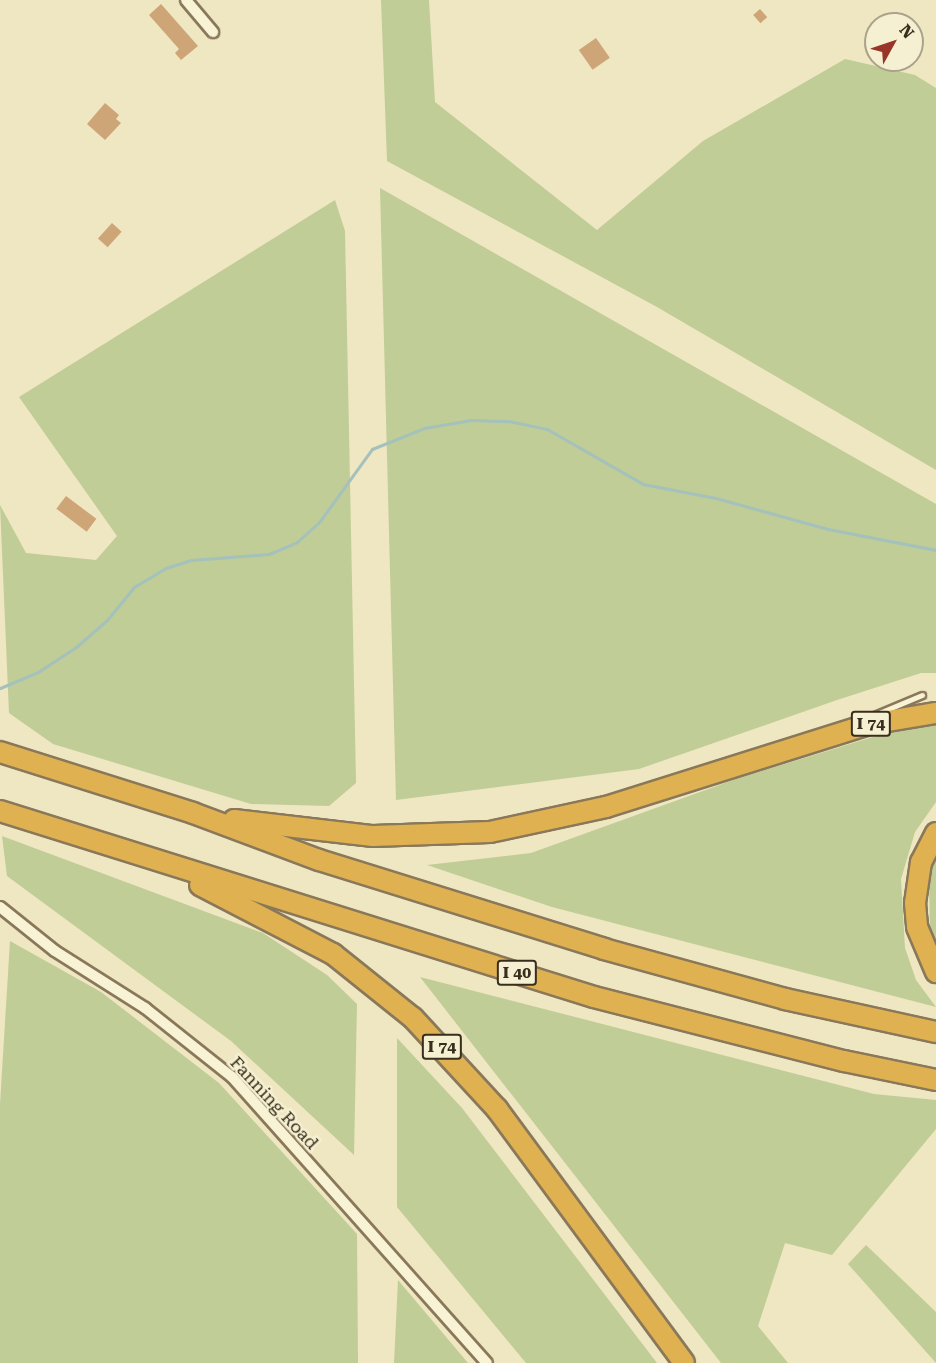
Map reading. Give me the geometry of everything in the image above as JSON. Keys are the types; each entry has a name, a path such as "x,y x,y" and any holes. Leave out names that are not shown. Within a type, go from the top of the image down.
{"highway":[{"name":"I 74","path":"193,813 373,836 490,832 606,807 870,724 936,713"},
{"path":"0,752 193,813 319,860 604,949 785,999 936,1032"},
{"name":"I 40","path":"0,811 594,997 755,1040 936,1080"},
{"path":"936,833 921,862 915,903 917,927 936,972"},
{"name":"I 74","path":"103,845 198,884 289,928 333,954 413,1018 497,1109 684,1363"}],"street":[{"path":"186,0 213,32"},
{"name":"Fanning Road","path":"0,907 55,951 145,1008 232,1077 487,1363"}],"lane":[{"path":"807,742 922,695"}],"green space":[{"path":"381,0 429,0 435,102 597,230 703,141 845,59 864,63 864,72 902,72 915,75 936,88 936,470 657,307 387,161"},
{"path":"380,188 936,504 936,673 921,673 837,700 639,769 396,800"},
{"path":"335,200 345,231 356,783 329,806 251,804 53,744 9,713 0,505 26,553 96,560 117,536 19,397"},
{"path":"936,725 936,802 915,832 901,879 905,948 916,980 936,1007 552,907 427,865 531,853 736,779 889,732"},
{"path":"2,836 263,933 327,975 357,1004 354,1155 231,1041 7,876"},
{"path":"936,860 936,947 930,934 929,876"},
{"path":"10,941 101,992 219,1083 357,1234 358,1363 0,1363 0,1104"},
{"path":"420,977 874,1094 936,1100 936,1129 832,1255 785,1243 758,1326 788,1363 721,1363"},
{"path":"397,1038 462,1108 657,1363 526,1363 397,1207"},
{"path":"866,1245 936,1312 936,1363 848,1264"},
{"path":"398,1280 468,1363 394,1363"}],"building":[{"path":"161,4 198,46 181,60 175,53 179,49 149,15"},
{"path":"760,9 767,17 760,23 753,15"},
{"path":"596,38 610,58 593,70 579,50"},
{"path":"105,103 119,115 116,119 121,123 105,140 87,124"},
{"path":"112,223 122,232 108,247 98,239"},
{"path":"66,496 96,519 87,532 56,509"}],"waterway":[{"path":"0,688 38,672 76,647 107,620 134,587 166,568 191,560 269,554 297,542 320,521 372,449 424,428 471,420 509,421 547,429 643,484 716,498 828,529 936,550"}]}
